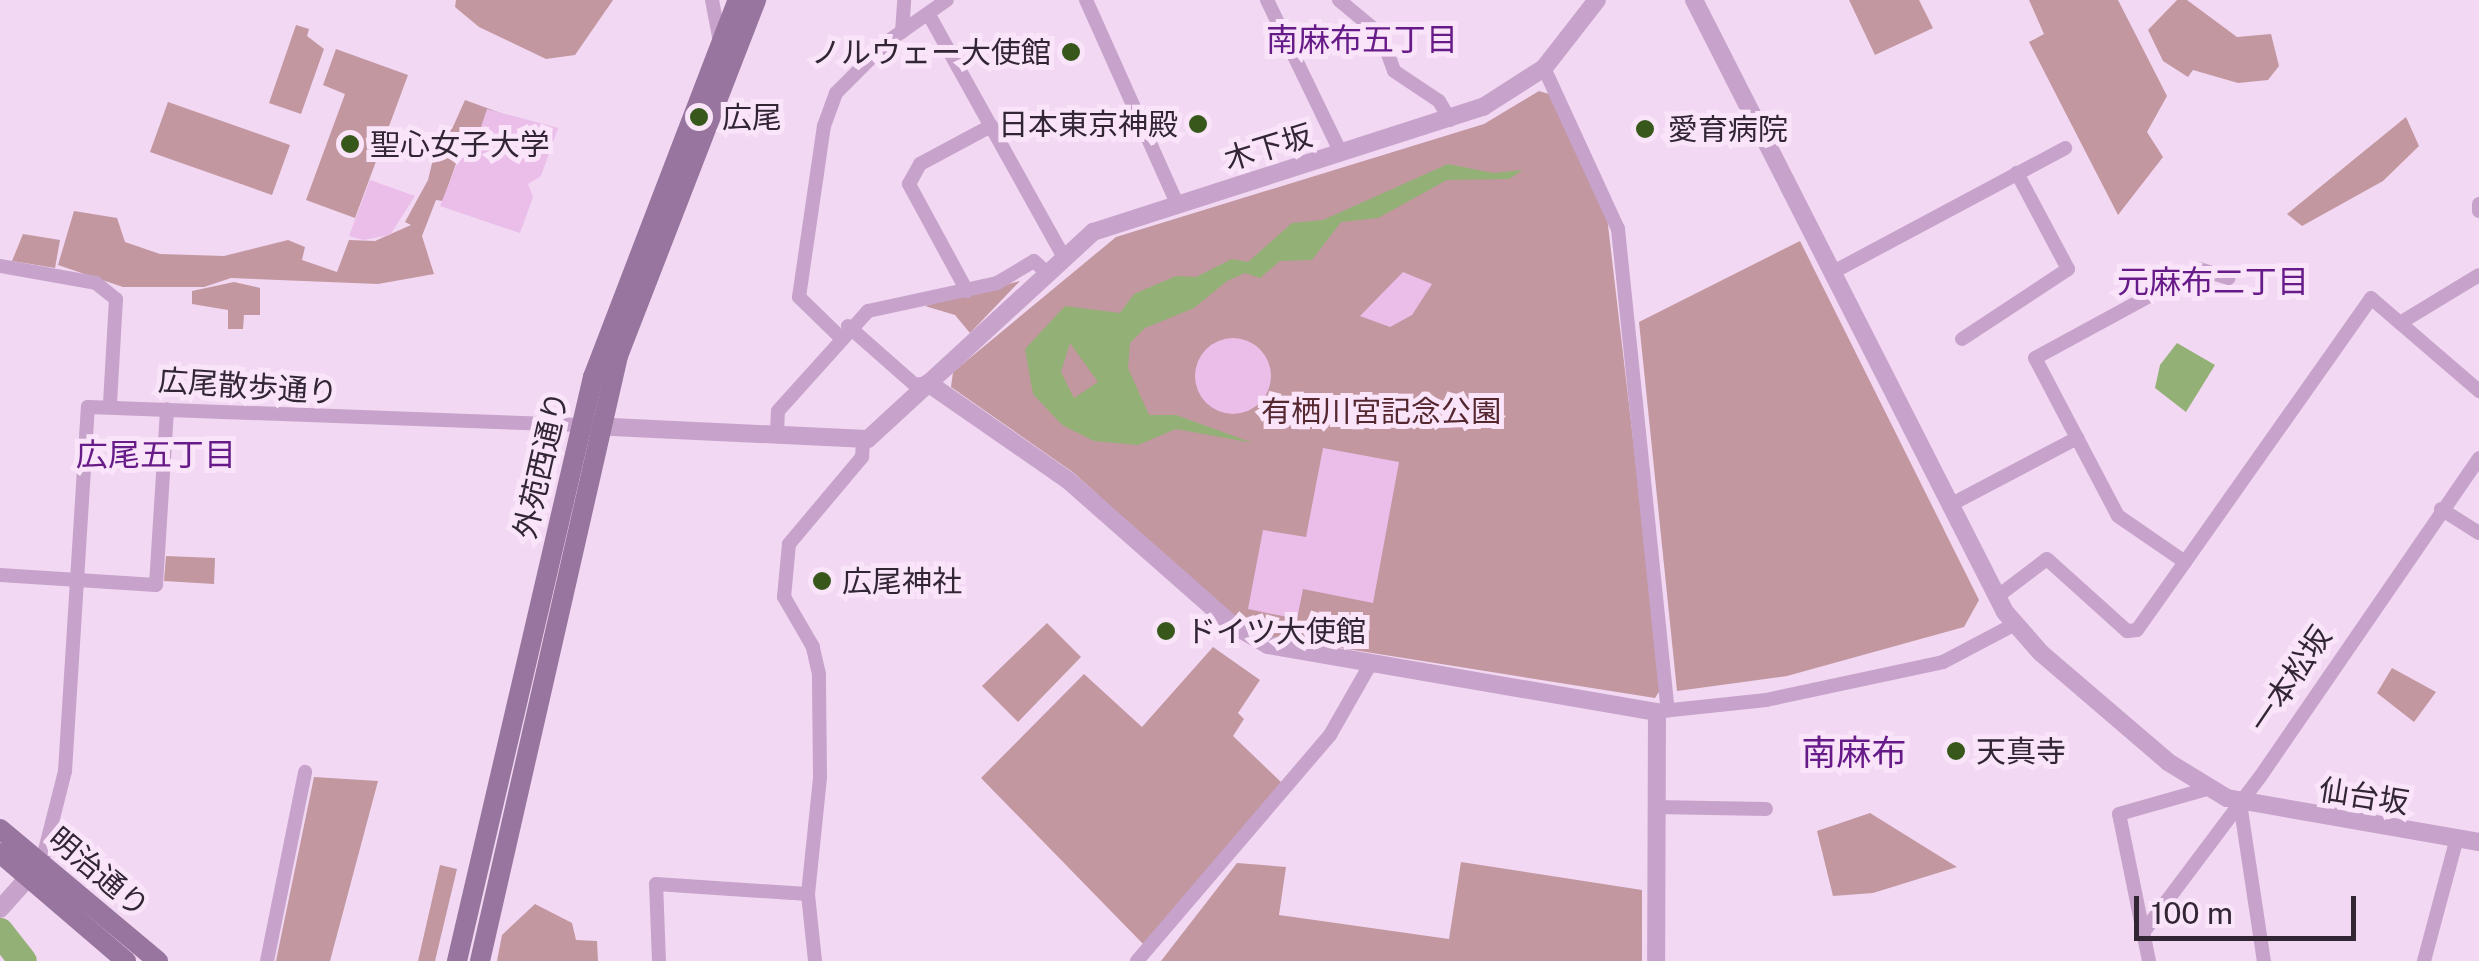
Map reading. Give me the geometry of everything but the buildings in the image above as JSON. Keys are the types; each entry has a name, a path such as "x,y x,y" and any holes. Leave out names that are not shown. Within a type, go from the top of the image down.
{"main road":[{"name":"外苑西通り","path":"480,961 612,323 738,0"},
{"name":"外苑西通り","path":"456,961 591,426 756,0"},
{"name":"明治通り","path":"0,829 126,961"},
{"name":"明治通り","path":"0,853 35,870 158,961"}],"street":[{"path":"712,0 720,42"},
{"path":"902,32 904,0"},
{"path":"947,0 902,32 836,93 823,131 799,297 915,384 928,384 1069,481 1239,629 1282,649 1662,711 1766,700 1943,662 2015,624"},
{"path":"1086,0 1177,204"},
{"path":"1267,0 1342,153"},
{"path":"1339,0 1381,36 1394,71 1439,101 1450,120"},
{"name":"木下坂","path":"864,440 1063,256 1114,223 1450,120 1504,96 1544,68 1597,0"},
{"name":"仙台坂","path":"1694,0 1835,271 1950,505 2015,624 2082,692 2210,788 2240,803 2479,842"},
{"path":"929,15 1063,256"},
{"path":"1544,68 1618,229 1662,711 1655,806 1656,961"},
{"path":"966,291 909,184 920,164 991,126"},
{"path":"1835,271 2065,148"},
{"path":"1962,339 2068,269 2017,173"},
{"path":"777,436 778,411 844,331 890,302 997,283 1034,260 1046,272"},
{"path":"0,266 96,283 116,298 110,404 88,407 65,771 35,870 0,908"},
{"path":"2185,562 2118,516 2035,358 2199,269 2229,278"},
{"path":"2400,323 2479,275"},
{"path":"1998,596 2047,559 2127,632 2137,630 2371,298 2479,391"},
{"name":"広尾散歩通り","path":"110,404 591,426"},
{"path":"0,575 74,583 156,585 168,409"},
{"path":"591,426 864,440 862,457 788,544 784,597 814,647 818,674 820,777 808,894 815,961"},
{"path":"1950,505 2077,438"},
{"name":"一本松坂","path":"2146,930 2240,803 2479,458"},
{"path":"2442,509 2479,533"},
{"path":"1138,961 1330,735 1372,663"},
{"path":"267,961 306,772"},
{"path":"2149,961 2146,930 2120,814 2210,788"},
{"path":"2240,803 2264,961"},
{"path":"1655,806 1766,809"},
{"path":"2424,961 2457,838"},
{"path":"659,961 656,884 808,894"}],"green space":[{"path":"456,0 613,0 575,55 546,59 479,27 455,7"},
{"path":"1849,0 1919,0 1933,28 1875,55"},
{"path":"2029,0 2118,0 2167,96 2147,132 2163,157 2118,215 2029,42 2044,34"},
{"path":"2177,0 2187,0 2237,37 2271,34 2279,66 2268,80 2238,83 2193,70 2188,77 2163,61 2148,30"},
{"path":"296,25 309,29 307,36 324,49 301,114 269,103"},
{"path":"336,49 408,75 355,218 306,200 345,94 323,85"},
{"name":"有栖川宮記念公園","path":"1539,91 1549,94 1606,208 1662,687 1655,698 1272,637 1235,620 1074,473 951,387 953,372 1116,237 1484,124"},
{"path":"465,100 506,115 472,153 460,152 443,201 436,200 422,236 434,274 378,284 231,278 204,287 123,287 58,265 74,211 117,218 125,242 160,254 224,256 288,240 305,247 302,260 337,272 349,240 375,241 411,225 405,222 428,180 441,126 452,129"},
{"path":"168,102 290,145 272,195 150,152"},
{"path":"2406,117 2419,146 2383,181 2302,226 2287,214"},
{"path":"23,234 60,240 55,268 12,261"},
{"path":"1800,241 1979,600 1964,627 1787,676 1677,691 1639,322"},
{"path":"1020,281 970,333 955,315 925,306"},
{"path":"234,282 260,288 260,315 244,315 243,329 228,329 228,310 192,304 192,291"},
{"path":"166,556 215,558 214,584 164,581"},
{"path":"1047,623 1081,657 1018,722 982,686"},
{"path":"1213,647 1260,680 1238,713 1244,719 1233,736 1282,783 1144,945 981,778 1084,674 1142,727"},
{"path":"2392,668 2436,692 2414,722 2377,693"},
{"path":"314,777 378,781 330,961 276,961"},
{"path":"1870,813 1957,867 1873,893 1833,896 1817,831"},
{"path":"1461,862 1642,890 1642,961 1161,961 1237,863 1286,867 1279,915 1449,939"},
{"path":"440,865 457,869 435,961 418,961"},
{"path":"535,904 572,923 576,940 597,941 598,961 497,961 502,935"}],"shaded area":[{"path":"487,109 558,128 541,176 528,184 533,197 520,233 440,206 461,153 473,151"},
{"path":"1448,164 1493,173 1523,170 1509,179 1447,180 1378,218 1341,222 1312,260 1280,261 1260,278 1245,273 1227,281 1194,308 1145,328 1130,343 1128,368 1149,415 1176,415 1253,443 1176,429 1138,445 1094,441 1062,425 1033,394 1025,349 1065,306 1120,313 1134,294 1176,276 1196,277 1232,259 1248,262 1292,223 1323,220","holes":["1070,343 1098,382 1074,398 1061,372"]},
{"path":"370,180 415,196 390,235 363,240 349,236"},
{"path":"1403,272 1432,284 1412,315 1390,327 1360,316"},
{"path":"1233,338 1260,349 1271,376 1260,403 1233,414 1206,403 1195,376 1206,349"},
{"path":"2177,343 2215,365 2186,412 2155,388 2160,365"},
{"path":"1323,448 1399,462 1373,603 1303,589 1297,619 1248,609 1263,530 1306,537"}],"waterway":[{"path":"0,932 23,961"}],"place":[{"name":"ノルウェー大使館","path":"1071,52"},
{"name":"広尾","path":"699,117"},
{"name":"日本東京神殿","path":"1198,124"},
{"name":"愛育病院","path":"1645,129"},
{"name":"聖心女子大学","path":"350,144"},
{"name":"広尾神社","path":"822,581"},
{"name":"ドイツ大使館","path":"1166,631"},
{"name":"天真寺","path":"1956,751"}],"district":[{"name":"南麻布五丁目","path":"1362,40"},
{"name":"元麻布二丁目","path":"2213,282"},
{"name":"広尾五丁目","path":"156,455"},
{"name":"南麻布","path":"1854,753"}]}
